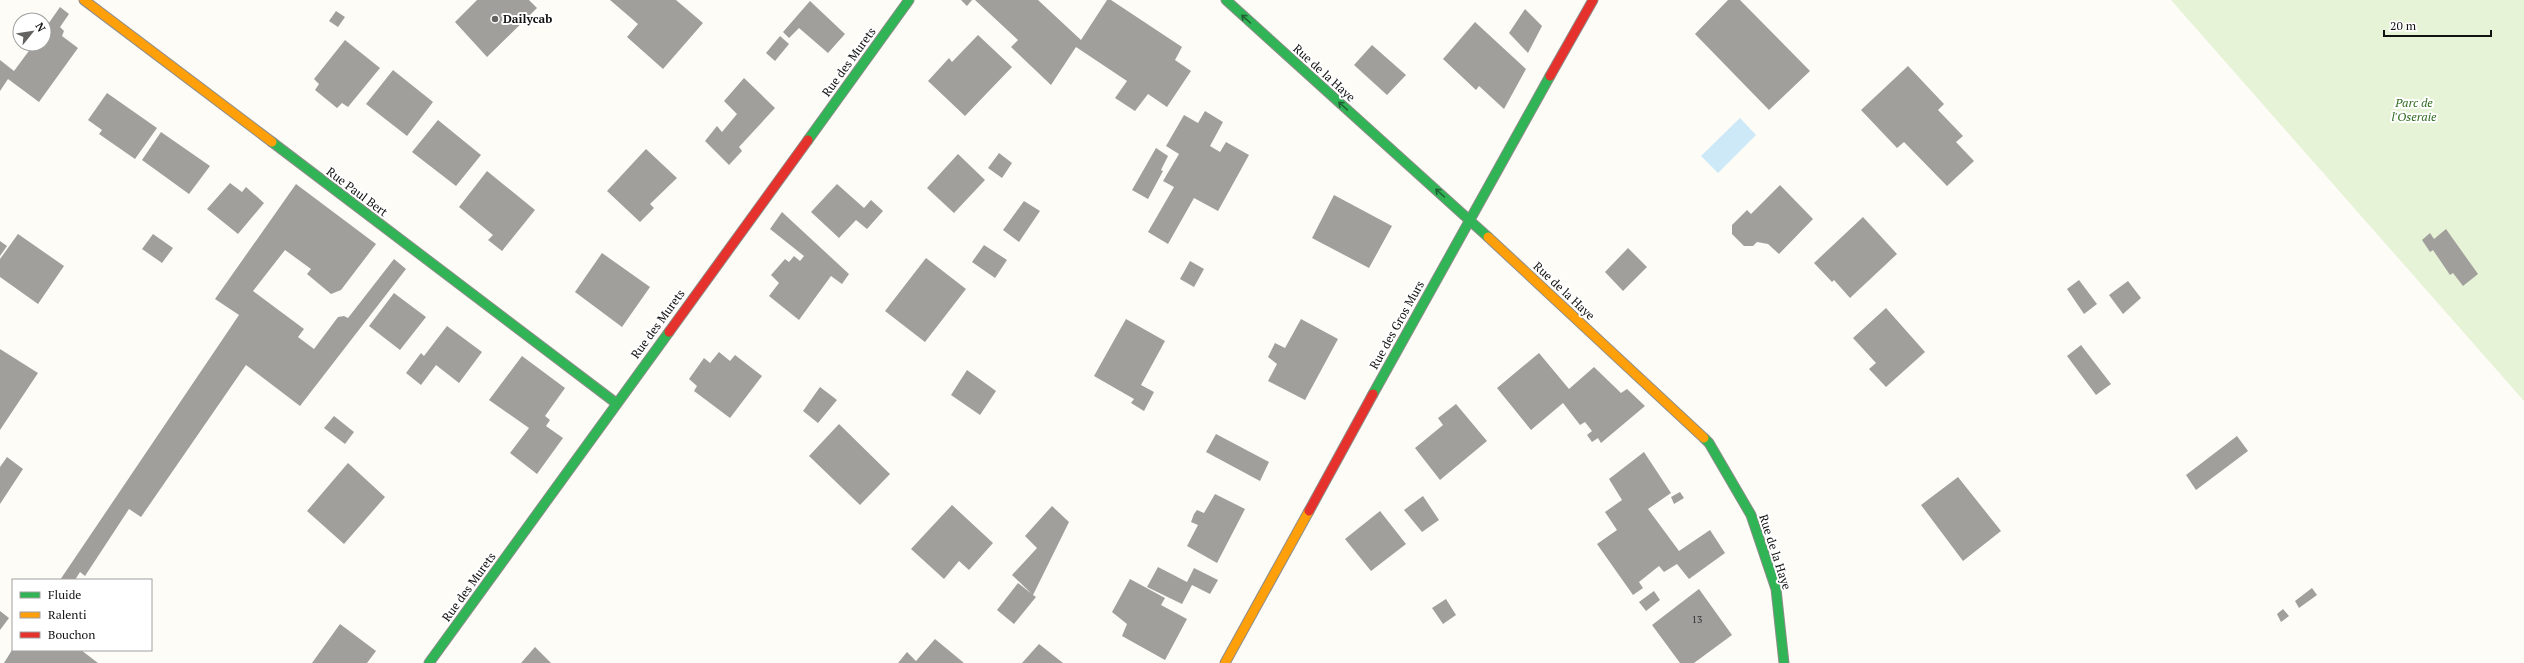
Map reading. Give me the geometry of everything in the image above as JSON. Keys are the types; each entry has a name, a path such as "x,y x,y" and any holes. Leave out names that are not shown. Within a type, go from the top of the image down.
{"street":[{"name":"Rue Paul Bert","path":"84,0 616,403"},
{"name":"Rue des Murets","path":"429,663 909,0"},
{"name":"Rue de la Haye","path":"1226,0 1469,219 1709,443 1751,515 1776,589 1784,663"},
{"name":"Rue des Gros Murs","path":"1225,663 1469,219 1593,0"}],"green space":[{"name":"Parc de l'Oseraie","path":"2171,0 2524,0 2524,401"}],"water":[{"path":"1740,118 1756,135 1718,173 1701,156"}],"building":[{"path":"477,0 529,0 537,8 487,57 455,22"},
{"path":"610,0 676,0 703,23 663,69 627,37 638,24"},
{"path":"961,0 972,0 967,6"},
{"path":"975,0 1038,0 1081,40 1107,0 1111,0 1182,47 1175,60 1191,71 1167,107 1148,94 1135,111 1115,98 1127,81 1076,47 1051,85 1011,47 1018,40"},
{"path":"1728,0 1740,0 1810,71 1769,110 1695,34"},
{"path":"810,1 845,34 828,53 799,28 789,38 783,32"},
{"path":"60,7 69,14 60,27 64,31 62,36 78,48 39,102 8,79 0,91 0,60 14,71 28,52 52,52 52,18"},
{"path":"1525,9 1542,26 1528,53 1509,33"},
{"path":"336,11 345,17 338,27 329,21"},
{"path":"1475,22 1526,69 1504,109 1479,86 1476,90 1443,59"},
{"path":"978,35 1012,67 965,116 928,81 949,58 952,62"},
{"path":"780,36 789,44 775,61 766,53"},
{"path":"345,40 380,68 348,107 342,103 337,108 315,90 319,84 314,79"},
{"path":"1372,45 1406,75 1387,95 1354,65"},
{"path":"1908,66 1944,104 1938,110 1963,136 1956,142 1974,161 1947,186 1904,142 1897,148 1861,110"},
{"path":"393,70 433,102 407,136 366,104"},
{"path":"744,78 775,108 739,147 742,151 729,165 705,141 717,126 722,132 737,114 724,101"},
{"path":"107,93 157,128 135,159 99,134 102,130 88,120"},
{"path":"1205,111 1223,122 1210,146 1220,152 1226,142 1249,155 1218,211 1194,198 1168,244 1148,232 1174,187 1163,181 1179,154 1166,146 1184,115 1198,123"},
{"path":"438,120 481,155 456,186 412,152"},
{"path":"161,132 210,166 189,194 142,160"},
{"path":"1156,148 1168,156 1161,170 1163,171 1148,199 1132,190"},
{"path":"646,149 677,178 650,204 654,208 640,222 607,191"},
{"path":"999,153 1012,163 1002,178 988,168"},
{"path":"958,154 985,180 954,213 927,188"},
{"path":"487,171 535,210 502,251 488,240 493,235 459,207"},
{"path":"230,183 242,192 246,187 264,203 238,234 207,209"},
{"path":"296,184 376,244 341,290 331,294 307,274 311,269 285,250 253,291 304,329 298,337 314,349 338,317 344,316 348,318 394,259 406,269 300,406 246,365 141,517 129,509 85,576 80,572 76,579 61,579 239,315 215,299"},
{"path":"837,184 864,208 871,200 883,211 867,229 856,220 839,238 811,212"},
{"path":"1780,185 1813,219 1779,254 1768,244 1757,242 1753,246 1744,246 1732,234 1732,225 1747,210 1751,214"},
{"path":"1334,195 1392,226 1369,268 1312,238"},
{"path":"1024,201 1040,211 1019,242 1003,230"},
{"path":"782,212 849,274 842,284 831,276 799,320 769,296 779,283 771,275 785,259 789,262 794,256 800,261 804,256 770,229"},
{"path":"1863,217 1897,254 1850,298 1834,280 1832,282 1814,263"},
{"path":"2446,229 2478,274 2463,286 2453,273 2450,275 2433,250 2430,252 2422,240 2430,233 2434,239"},
{"path":"18,234 64,266 38,304 0,277 0,259"},
{"path":"153,234 173,248 162,263 142,249"},
{"path":"0,241 7,246 0,256"},
{"path":"984,245 1007,260 995,278 972,262"},
{"path":"1628,248 1647,267 1623,291 1605,272"},
{"path":"602,253 650,287 622,327 575,292"},
{"path":"926,258 966,289 925,342 885,311"},
{"path":"1190,261 1204,269 1194,287 1180,279"},
{"path":"2079,280 2097,304 2084,314 2067,289"},
{"path":"2128,281 2141,298 2123,314 2109,295"},
{"path":"394,293 426,317 400,350 369,326"},
{"path":"1886,308 1925,352 1886,387 1869,369 1876,363 1853,338"},
{"path":"1126,319 1165,341 1141,385 1154,392 1144,411 1131,403 1134,399 1094,376"},
{"path":"1301,319 1338,339 1305,400 1268,381 1277,364 1268,357 1275,343 1285,348"},
{"path":"447,326 482,352 459,383 436,365 421,385 406,373 421,353 424,356"},
{"path":"2081,345 2111,384 2096,395 2067,356"},
{"path":"0,349 38,373 0,430"},
{"path":"719,352 730,361 735,355 762,376 730,418 694,391 697,386 689,379 704,358 710,363"},
{"path":"1539,353 1569,389 1594,367 1621,393 1627,389 1645,406 1601,443 1598,438 1592,442 1587,435 1592,431 1585,422 1580,425 1563,403 1531,430 1497,388"},
{"path":"522,356 565,388 545,416 550,420 546,426 563,438 537,474 510,453 529,428 489,400"},
{"path":"967,370 996,391 980,415 951,395"},
{"path":"820,387 837,400 818,423 803,411"},
{"path":"1456,404 1487,441 1440,480 1415,448 1443,425 1438,418"},
{"path":"334,416 354,432 345,444 324,428"},
{"path":"839,424 890,474 860,505 809,456"},
{"path":"1216,434 1269,462 1260,481 1206,452"},
{"path":"2237,436 2248,451 2196,490 2186,475"},
{"path":"1644,452 1671,493 1648,509 1679,551 1710,530 1725,553 1689,579 1677,564 1664,572 1659,566 1639,582 1643,588 1633,595 1597,544 1617,530 1605,512 1622,500 1609,479"},
{"path":"7,457 23,469 0,504 0,467"},
{"path":"348,463 385,497 344,544 307,511"},
{"path":"1958,477 2001,531 1963,561 1921,505"},
{"path":"1680,492 1684,498 1674,504 1671,497"},
{"path":"1215,494 1245,509 1217,563 1187,546 1198,525 1191,522 1194,514 1197,510 1204,513"},
{"path":"1423,496 1439,520 1422,532 1404,510"},
{"path":"952,505 993,543 969,570 959,561 944,579 911,549"},
{"path":"1052,506 1069,522 1033,595 1036,597 1014,624 997,610 1018,583 1032,594 1012,575 1037,548 1025,536"},
{"path":"1380,511 1406,544 1371,571 1345,539"},
{"path":"1158,567 1187,582 1194,568 1218,580 1210,594 1192,585 1182,604 1147,587"},
{"path":"1130,579 1165,598 1161,605 1187,619 1165,660 1122,636 1127,624 1112,612"},
{"path":"2312,588 2317,595 2299,608 2295,601"},
{"path":"1699,589 1732,635 1694,663 1680,663 1652,625"},
{"path":"1654,591 1660,600 1646,611 1639,602"},
{"path":"1446,599 1456,615 1443,624 1432,608"},
{"path":"2283,609 2289,616 2281,622 2277,614"},
{"path":"0,611 9,618 0,630"},
{"path":"340,624 376,651 367,663 312,663"},
{"path":"935,639 964,663 898,663 907,652 916,661"},
{"path":"1039,644 1063,663 1022,663"},
{"path":"535,647 551,663 521,663"},
{"path":"12,650 82,651 98,663 4,663"}],"traffic: fast":[{"path":"808,140 909,0"},
{"path":"1226,0 1488,237"},
{"path":"1373,394 1550,76"},
{"path":"272,142 616,403"},
{"path":"429,663 669,332"},
{"path":"1704,438 1709,443 1751,515 1776,589 1784,663"}],"traffic: slow":[{"path":"84,0 272,142"},
{"path":"1488,237 1704,438"},
{"path":"1225,663 1309,511"}],"traffic: jam":[{"path":"1550,76 1593,0"},
{"path":"669,332 808,140"},
{"path":"1309,511 1373,394"}],"place":[{"name":"Dailycab","path":"495,19"}]}
